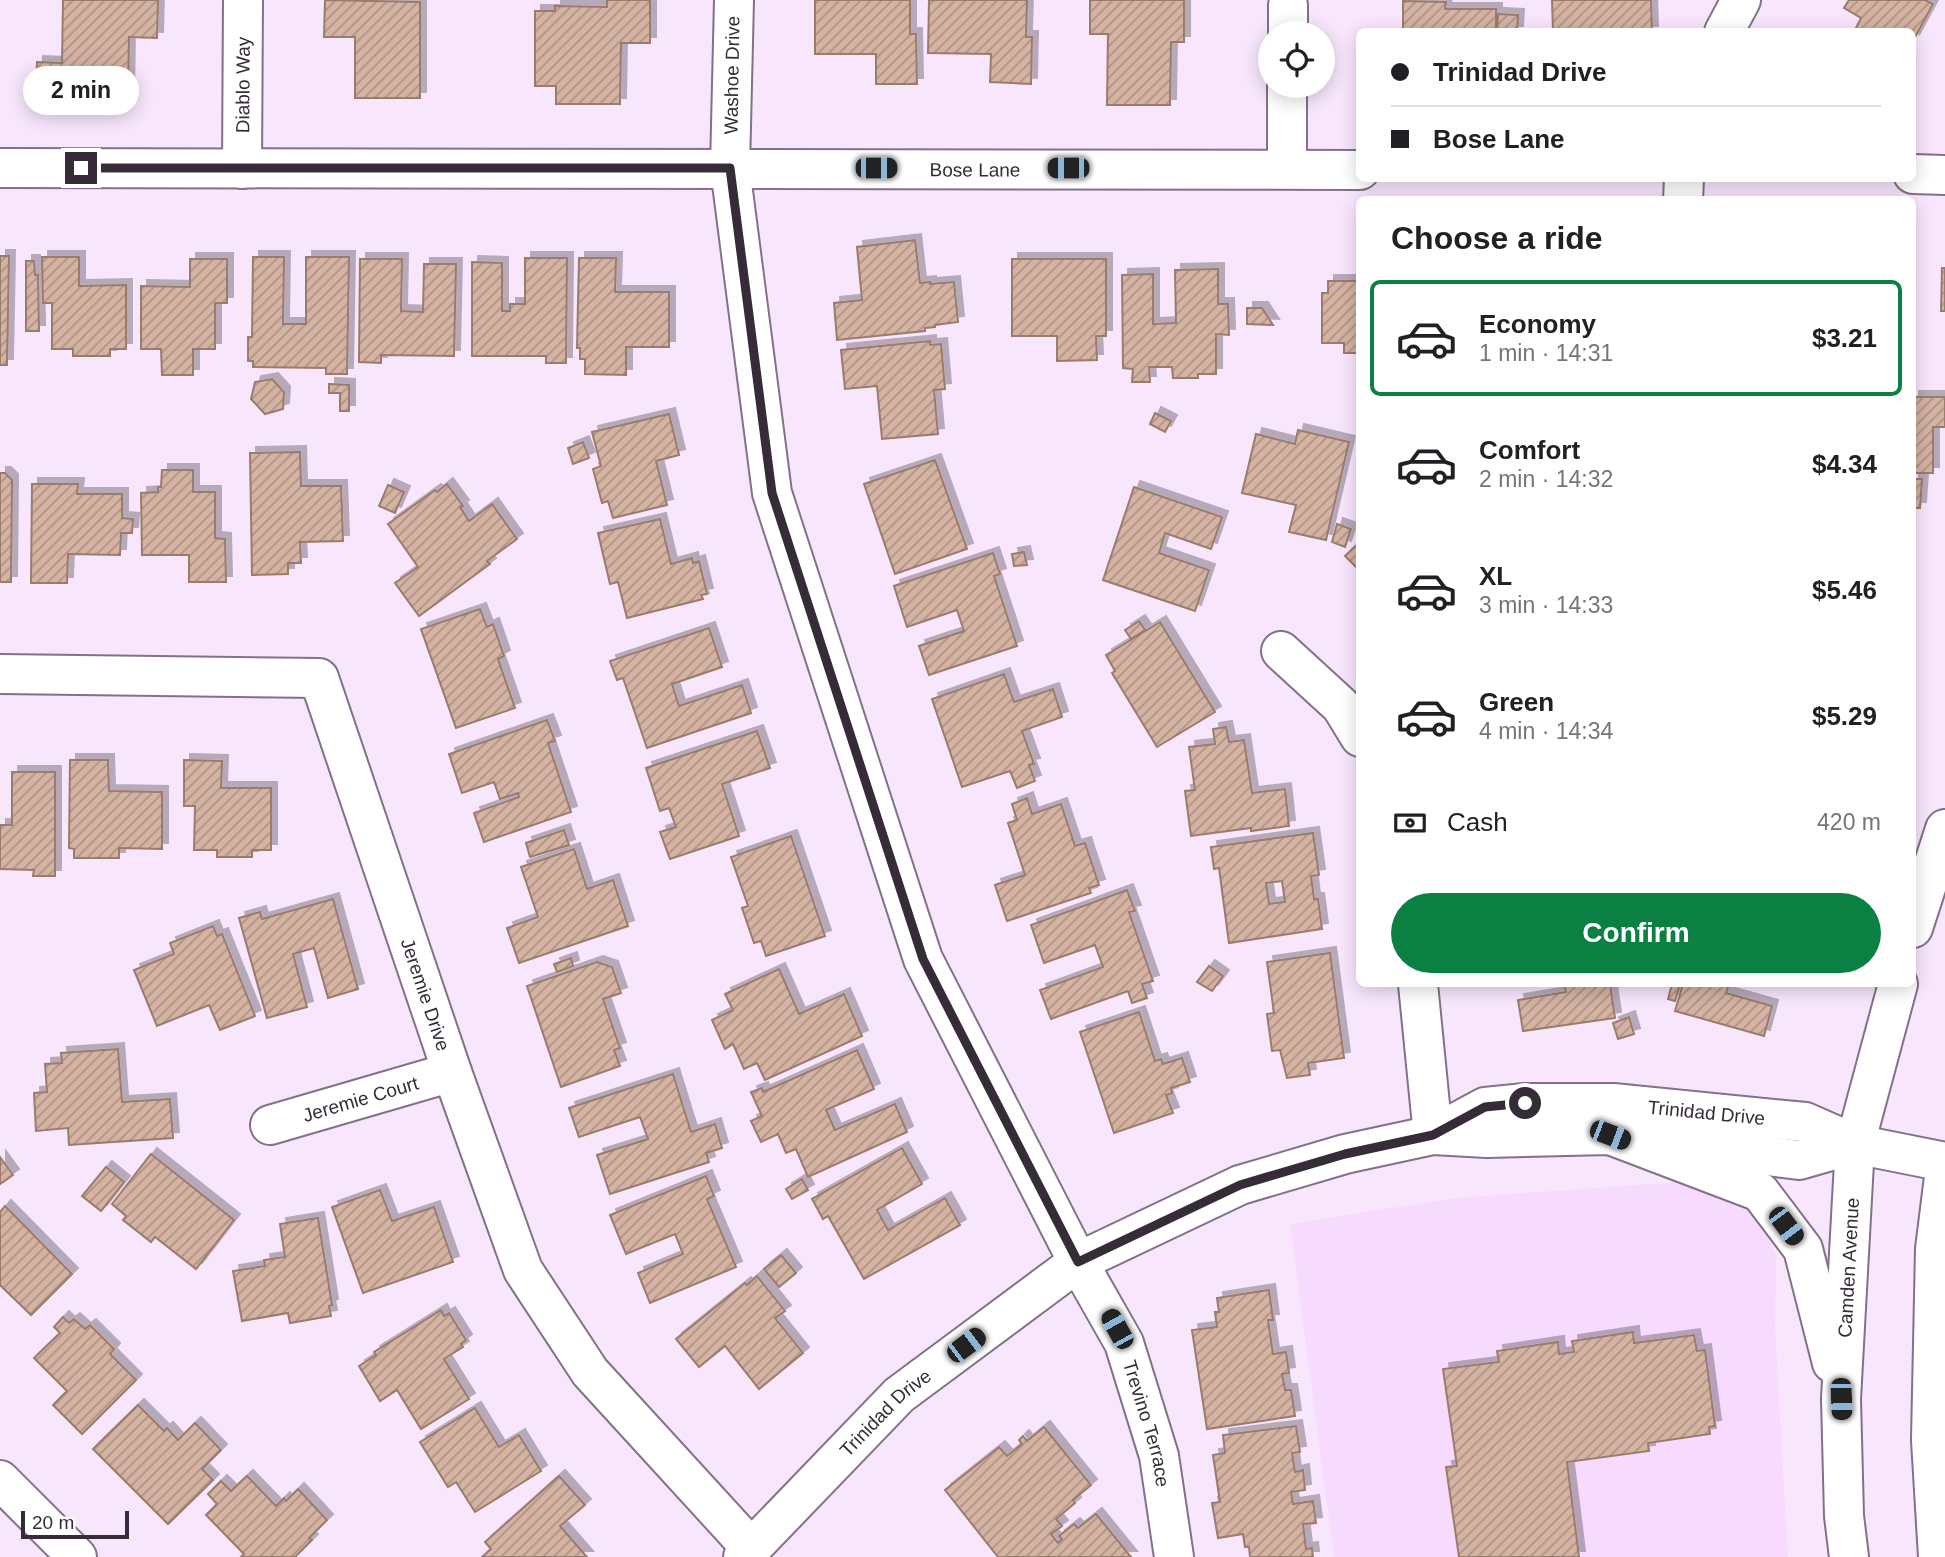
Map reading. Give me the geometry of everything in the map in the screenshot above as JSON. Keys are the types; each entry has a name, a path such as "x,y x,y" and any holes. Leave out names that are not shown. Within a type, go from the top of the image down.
{"street":[{"name":"Diablo Way","path":"242,169 243,0"},
{"name":"Washoe Drive","path":"734,0 730,168 772,493 923,959 1078,1262"},
{"path":"1726,28 1741,0"},
{"path":"1287,98 1287,168"},
{"name":"Bose Lane","path":"0,168 1356,170"},
{"path":"1916,174 1945,175"},
{"path":"1281,651 1342,706 1356,730"},
{"name":"Jeremie Drive","path":"0,674 319,678 452,1072 523,1270 590,1373 747,1553"},
{"path":"1916,919 1945,829"},
{"path":"1418,987 1433,1135"},
{"name":"Camden Avenue","path":"1849,1557 1844,1516 1841,1399 1855,1144 1897,987"},
{"name":"Jeremie Court","path":"270,1125 452,1072"},
{"name":"Trinidad Drive","path":"1433,1135 1485,1107 1525,1103 1613,1103 1805,1122 1855,1144 1945,1162"},
{"name":"Trinidad Drive","path":"747,1553 899,1395 1078,1262 1240,1185 1345,1154 1433,1135 1487,1138 1610,1135 1799,1160 1855,1144"},
{"path":"1610,1135 1760,1192 1803,1249 1841,1399"},
{"path":"1938,1557 1931,1440 1935,1249 1945,1169"},
{"name":"Trevino Terrace","path":"1078,1262 1124,1343 1159,1456 1174,1557"},
{"path":"0,1480 77,1557"}],"shaded area":[{"path":"1695,1181 1752,1203 1776,1256 1775,1328 1788,1557 1334,1557 1290,1224 1455,1198"}],"building":[{"path":"63,0 158,0 157,38 129,37 128,98 36,96 37,62 62,63"},
{"path":"325,0 420,2 420,98 355,98 355,37 324,37"},
{"path":"607,0 650,0 650,43 621,43 620,104 556,104 556,86 535,86 535,11 555,11 555,6 607,7"},
{"path":"815,0 910,0 910,34 916,34 917,84 876,84 876,54 815,54"},
{"path":"929,0 1027,0 1026,37 1032,37 1031,84 990,82 991,54 928,53"},
{"path":"1090,0 1184,0 1184,42 1171,42 1170,105 1107,105 1108,34 1090,34"},
{"path":"1552,0 1651,0 1652,28 1553,28"},
{"path":"1849,0 1925,0 1933,4 1916,35 1916,28 1856,28 1861,18 1844,8"},
{"path":"1403,1 1446,2 1445,9 1496,9 1496,28 1403,28"},
{"path":"1498,14 1518,15 1517,28 1497,28"},
{"path":"915,240 920,283 954,282 958,322 935,325 925,328 925,331 837,340 834,303 862,300 857,247"},
{"path":"0,256 9,256 7,365 0,365"},
{"path":"42,257 79,257 79,286 126,285 126,349 110,349 110,356 73,356 73,349 52,349 52,303 43,303"},
{"path":"253,257 284,257 283,324 306,324 306,257 349,257 347,374 326,374 326,368 253,367 253,361 248,361 248,337 252,337"},
{"path":"525,258 567,258 566,363 546,363 546,356 472,356 472,262 502,263 502,311 510,311 510,304 525,304"},
{"path":"579,258 616,258 615,292 669,292 669,347 626,347 626,375 585,374 585,359 580,359 580,348 577,348"},
{"path":"190,259 227,259 227,303 215,303 215,349 193,349 193,375 162,375 161,349 141,349 141,286 190,287"},
{"path":"360,259 402,259 401,311 423,312 424,264 456,264 454,356 381,355 381,363 359,362"},
{"path":"1012,259 1106,259 1106,336 1096,336 1097,360 1057,361 1057,336 1012,336"},
{"path":"26,261 34,261 35,275 38,275 39,331 26,331"},
{"path":"1942,268 1945,268 1945,311 1941,311"},
{"path":"1218,269 1218,304 1228,304 1229,335 1216,334 1216,374 1198,374 1198,378 1173,378 1172,367 1149,367 1150,382 1132,382 1133,369 1123,368 1122,275 1153,274 1153,324 1176,323 1175,270"},
{"path":"1328,281 1356,281 1356,353 1344,353 1344,343 1322,343 1322,293 1328,293"},
{"path":"1247,308 1262,308 1273,325 1247,324"},
{"path":"930,341 930,345 941,344 945,389 934,390 938,434 882,439 877,386 845,389 841,350"},
{"path":"272,379 284,392 283,409 265,414 251,399 255,382"},
{"path":"329,384 349,385 349,411 340,411 340,393 329,393"},
{"path":"1916,397 1945,397 1945,427 1933,427 1933,473 1916,473"},
{"path":"1155,413 1171,421 1165,432 1150,424"},
{"path":"669,414 679,455 656,461 667,505 613,518 608,501 602,503 593,469 601,466 592,432"},
{"path":"1298,430 1349,442 1326,540 1289,532 1296,505 1242,493 1256,434 1295,444"},
{"path":"583,442 589,458 573,464 568,448"},
{"path":"300,452 301,486 341,486 343,541 300,542 301,563 288,563 288,574 252,575 250,453"},
{"path":"935,460 967,549 895,574 864,484"},
{"path":"162,470 193,470 193,492 215,492 215,538 225,539 226,582 189,582 189,555 142,555 141,493 158,492"},
{"path":"0,473 5,473 12,480 11,582 0,582"},
{"path":"1916,479 1922,479 1920,508 1916,508"},
{"path":"32,484 78,484 77,494 122,494 122,518 133,519 132,533 121,533 120,555 68,554 67,583 31,583"},
{"path":"447,484 463,506 460,507 469,521 492,504 517,539 487,561 490,564 419,616 395,583 418,567 388,524"},
{"path":"388,485 404,492 395,513 379,506"},
{"path":"1134,487 1222,517 1211,549 1165,533 1159,553 1209,570 1195,611 1103,580"},
{"path":"660,519 671,564 692,558 693,563 699,561 707,594 701,595 703,599 627,618 618,582 610,584 598,533"},
{"path":"1337,524 1351,529 1345,547 1332,542"},
{"path":"1356,546 1356,567 1345,556"},
{"path":"1024,552 1027,565 1014,566 1012,554"},
{"path":"993,553 1000,574 994,576 1017,646 929,675 919,646 964,631 957,610 907,627 894,586"},
{"path":"480,609 487,627 493,624 504,656 498,659 515,708 456,728 421,629"},
{"path":"1139,621 1145,630 1131,639 1125,630"},
{"path":"1160,622 1215,712 1157,747 1112,673 1115,671 1106,655"},
{"path":"709,628 722,667 672,684 679,706 742,685 751,713 647,748 623,678 617,680 610,661"},
{"path":"1004,674 1014,702 1053,689 1062,717 1022,731 1034,764 1029,765 1035,781 1017,788 1010,771 962,787 932,699"},
{"path":"547,720 555,741 548,743 571,812 484,842 474,813 519,797 518,793 500,799 494,782 462,793 449,754"},
{"path":"1226,727 1229,742 1244,740 1252,793 1285,789 1289,826 1191,836 1185,791 1195,790 1189,747 1215,744 1213,729"},
{"path":"757,731 770,768 722,784 739,836 670,859 660,832 676,827 669,808 660,811 646,768"},
{"path":"70,760 108,760 109,791 162,792 162,849 119,848 119,858 74,858 74,849 69,848"},
{"path":"184,760 222,761 221,788 271,788 271,850 252,850 252,857 217,857 217,850 194,850 195,806 184,806"},
{"path":"12,772 55,772 55,876 33,876 34,870 0,869 0,825 12,825"},
{"path":"1027,798 1032,814 1061,804 1075,846 1085,843 1099,885 1089,888 1091,893 1007,921 995,885 1025,875 1008,823 1017,820 1012,804"},
{"path":"564,830 569,845 530,857 526,843"},
{"path":"1313,833 1319,875 1311,876 1314,899 1318,899 1322,929 1229,943 1219,868 1214,869 1211,847","holes":["1282,881 1285,902 1269,904 1266,883"]},
{"path":"791,836 825,936 766,956 761,941 754,943 742,908 748,906 731,857"},
{"path":"574,849 587,889 613,880 628,926 519,963 507,928 538,917 521,867"},
{"path":"1127,890 1135,911 1129,912 1153,981 1142,984 1147,998 1132,1003 1128,991 1051,1019 1040,990 1103,967 1095,945 1044,963 1031,925"},
{"path":"333,899 358,989 328,998 314,948 293,954 307,1007 267,1018 239,918 260,912 262,919"},
{"path":"213,926 217,936 222,934 255,1016 220,1030 209,1005 157,1026 134,970 174,954 170,943"},
{"path":"1330,953 1344,1058 1308,1063 1310,1075 1287,1078 1280,1050 1272,1051 1267,1014 1274,1013 1267,962"},
{"path":"571,958 573,966 557,972 554,964"},
{"path":"597,962 612,967 621,993 603,999 620,1048 614,1050 620,1066 561,1087 527,986"},
{"path":"1209,966 1223,976 1212,991 1197,982"},
{"path":"779,969 799,1014 844,994 862,1036 765,1080 757,1063 744,1069 733,1044 725,1049 712,1020 733,1010 725,994"},
{"path":"1565,987 1610,987 1615,1018 1523,1031 1518,1000 1566,992"},
{"path":"1671,987 1679,987 1675,1001 1668,999"},
{"path":"1682,987 1728,987 1726,993 1772,1006 1764,1036 1675,1011"},
{"path":"1139,1012 1155,1061 1161,1059 1163,1064 1182,1058 1190,1082 1171,1088 1172,1093 1166,1095 1173,1113 1114,1133 1080,1032"},
{"path":"1629,1017 1634,1034 1618,1039 1613,1023"},
{"path":"118,1049 122,1102 170,1099 173,1138 69,1145 68,1128 36,1131 34,1093 47,1092 45,1064 62,1063 61,1053"},
{"path":"857,1050 874,1089 826,1110 835,1130 895,1104 907,1132 808,1177 796,1149 786,1153 778,1134 761,1142 751,1121 762,1116 751,1092 762,1088 763,1092"},
{"path":"673,1074 691,1132 715,1124 722,1148 706,1153 709,1162 610,1194 597,1155 648,1139 640,1117 579,1137 569,1108"},
{"path":"902,1148 922,1184 877,1210 888,1230 945,1198 960,1225 864,1279 828,1216 823,1219 812,1199"},
{"path":"151,1154 234,1220 196,1269 155,1237 151,1242 123,1220 126,1216 112,1204"},
{"path":"0,1157 13,1175 0,1184"},
{"path":"106,1167 124,1182 101,1211 82,1196"},
{"path":"706,1176 714,1196 707,1199 736,1267 650,1303 638,1273 683,1254 675,1234 626,1254 610,1215"},
{"path":"802,1179 808,1190 792,1199 786,1189"},
{"path":"380,1190 392,1221 434,1207 453,1262 363,1293 332,1207"},
{"path":"5,1206 72,1274 31,1315 0,1285 0,1212"},
{"path":"318,1218 332,1305 329,1306 331,1316 290,1323 288,1313 242,1321 233,1271 265,1266 264,1260 285,1257 280,1224"},
{"path":"781,1255 796,1273 779,1287 764,1269"},
{"path":"757,1276 785,1311 775,1318 803,1353 759,1389 725,1346 699,1367 676,1339"},
{"path":"1269,1290 1273,1320 1268,1320 1273,1354 1286,1352 1289,1373 1282,1374 1285,1390 1291,1390 1295,1416 1207,1429 1192,1330 1217,1327 1217,1298"},
{"path":"441,1310 444,1316 449,1313 466,1340 461,1344 463,1347 444,1359 469,1399 421,1429 397,1390 380,1401 359,1366 376,1355 374,1352"},
{"path":"63,1317 69,1323 74,1319 85,1329 90,1325 114,1349 110,1354 136,1380 82,1434 53,1405 67,1391 34,1358 60,1333 54,1327"},
{"path":"1633,1332 1634,1343 1694,1335 1697,1351 1705,1350 1715,1426 1709,1427 1710,1434 1648,1443 1649,1451 1567,1462 1579,1557 1459,1557 1446,1467 1457,1466 1443,1369 1499,1362 1497,1351 1558,1342 1559,1354 1574,1352 1572,1341"},
{"path":"138,1405 164,1431 167,1428 178,1440 195,1423 221,1450 202,1469 213,1480 168,1524 93,1449"},
{"path":"475,1408 499,1447 519,1435 541,1471 475,1512 456,1482 448,1487 420,1442"},
{"path":"1296,1426 1300,1452 1292,1453 1295,1472 1303,1470 1305,1490 1291,1492 1293,1504 1313,1501 1316,1523 1303,1524 1306,1549 1312,1548 1313,1557 1250,1557 1243,1534 1218,1538 1212,1503 1220,1502 1213,1455 1225,1453 1223,1435"},
{"path":"1044,1427 1091,1485 1056,1519 1062,1526 1051,1534 1058,1543 1062,1539 1059,1536 1074,1524 1078,1528 1096,1514 1131,1557 998,1557 945,1490 999,1447 1007,1456 1022,1444 1019,1440 1023,1436 1027,1441"},
{"path":"247,1476 276,1506 284,1498 286,1501 298,1489 327,1520 295,1557 241,1557 244,1554 206,1515 217,1504 208,1494 221,1481 231,1491"},
{"path":"559,1476 585,1505 560,1526 587,1557 482,1557 491,1549 485,1542"}],"route":[{"path":"81,168 730,168 772,493 923,959 1078,1262 1240,1185 1345,1154 1433,1135 1485,1107 1525,1103"}]}
